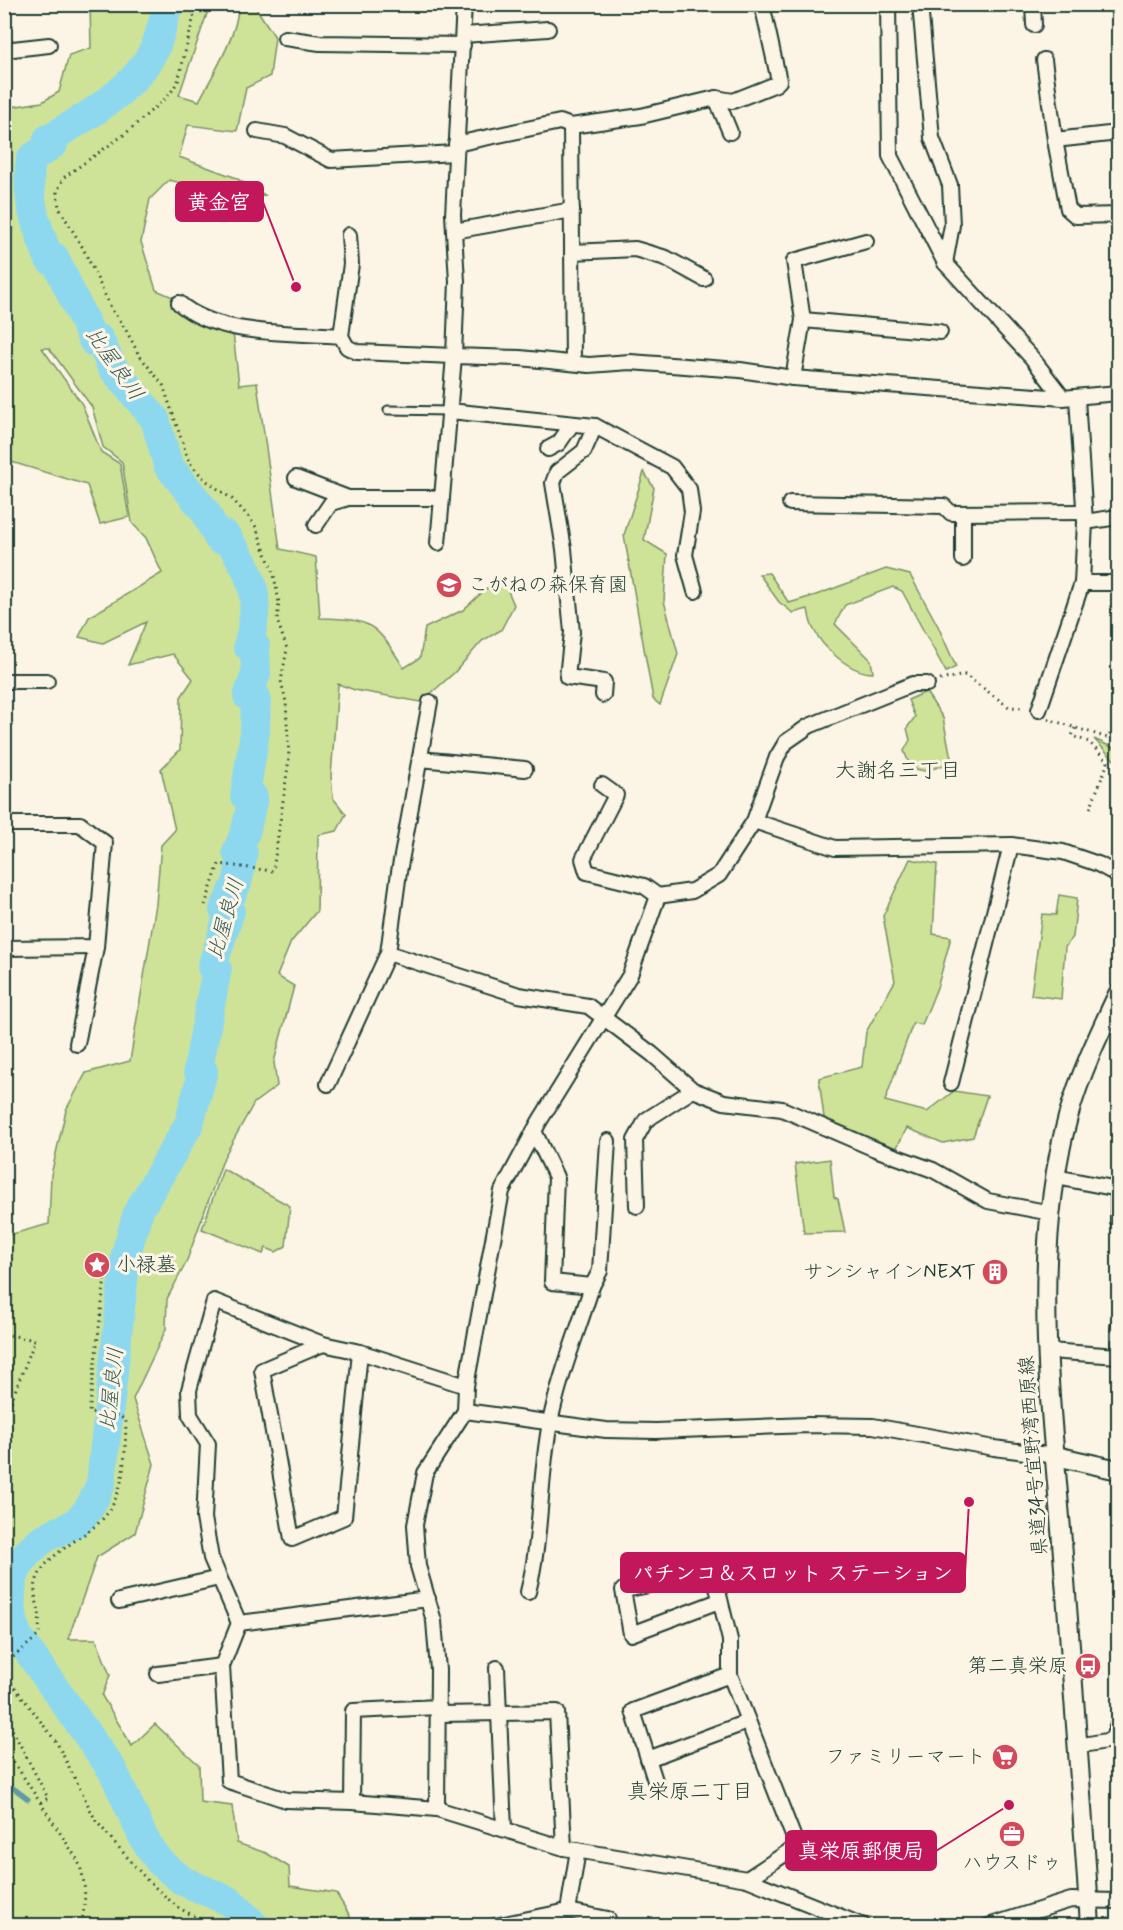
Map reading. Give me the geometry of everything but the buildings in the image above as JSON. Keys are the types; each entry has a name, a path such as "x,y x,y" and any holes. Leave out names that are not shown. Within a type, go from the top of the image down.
{"main road":[{"name":"県道34号宜野湾西原線","path":"1090,1926 1046,1288 1051,1213 1056,1178 1078,1084 1119,994"},
{"path":"1056,1456 1119,1470"}],"street":[{"path":"438,543 454,356 457,281 454,231 456,149 464,4"},
{"path":"257,131 285,136 331,160 456,149 560,122 571,126 641,116 716,98 733,101 779,81 762,4"},
{"path":"888,4 890,156 945,263 1070,398 1084,517 1082,583 1039,710"},
{"path":"920,4 932,138 950,184 951,225 945,263"},
{"path":"1033,4 1034,25"},
{"path":"285,38 320,43 463,40 548,29"},
{"path":"4,50 49,45"},
{"path":"1044,60 1055,140 1068,209 1076,216 1119,215"},
{"path":"716,98 730,132"},
{"path":"571,126 573,362"},
{"path":"1055,140 1119,133"},
{"path":"454,231 572,210"},
{"path":"349,235 351,264 341,336 347,347 357,352 573,362 590,366 630,362 652,363 740,370 793,378 1070,398 1119,393"},
{"path":"793,378 803,320 794,261 866,242"},
{"path":"572,252 635,249 666,258 704,279"},
{"path":"179,303 203,320 226,325 341,336"},
{"path":"803,320 940,332"},
{"path":"450,411 595,426 672,467 689,489 692,512 685,555 695,591"},
{"path":"548,449 559,443 572,424"},
{"path":"595,426 584,450 557,472 553,483 564,549 572,632 567,677 604,682 603,695"},
{"path":"296,478 348,498"},
{"path":"316,525 331,503 348,498 442,498"},
{"path":"790,503 944,506 951,513 1119,518"},
{"path":"963,513 963,559"},
{"path":"1082,583 1119,583"},
{"path":"4,681 47,681"},
{"path":"602,785 616,795 583,859 587,872 644,886 658,896 692,891 719,875 754,821 777,757 786,742 809,726 913,684 927,684"},
{"path":"328,1084 388,953 399,872 430,702"},
{"path":"420,759 525,770"},
{"path":"754,821 835,848 1011,845 1072,854 1098,864 1119,876"},
{"path":"4,824 80,824 105,843 96,947 77,1044"},
{"path":"951,1083 1011,845"},
{"path":"437,1809 439,1711 434,1621 418,1566 415,1525 424,1473 465,1411 466,1386 502,1191 534,1131 630,975 658,896"},
{"path":"4,948 96,947"},
{"path":"388,953 519,995 588,1006 693,1090 724,1102 782,1109 874,1149 933,1170 988,1201 1051,1213"},
{"path":"638,1206 635,1140 646,1120 693,1090"},
{"path":"534,1131 556,1178 552,1282 592,1286"},
{"path":"528,1592 537,1557 540,1501 550,1422 592,1286 600,1271 608,1141"},
{"path":"1056,1178 1118,1189 1119,1222"},
{"path":"466,1386 360,1352 323,1344 214,1301 189,1390 190,1415 208,1444 204,1518 211,1558 239,1623 222,1666 229,1781 286,1800 437,1809 571,1849 747,1880 864,1926"},
{"path":"1049,1351 1118,1356 1119,1327"},
{"path":"323,1344 262,1370 292,1539 344,1516 360,1352"},
{"path":"465,1411 606,1430 656,1431 808,1425 873,1426 994,1448 1056,1456"},
{"path":"719,1602 631,1634 623,1590 703,1575 717,1587 730,1640 730,1675 797,1846 747,1880"},
{"path":"119,1601 219,1578"},
{"path":"239,1623 428,1599"},
{"path":"158,1674 222,1666"},
{"path":"497,1668 504,1829"},
{"path":"658,1790 633,1711 730,1675"},
{"path":"352,1803 353,1711 500,1714 557,1712 571,1849 568,1911"},
{"path":"648,1759 747,1722"},
{"path":"1077,1746 1112,1740 1119,1724"},
{"path":"988,1926 1023,1920 1071,1900 1119,1901"},
{"path":"495,1926 568,1911 608,1919 607,1926"}],"lane":[{"path":"388,410 450,411"}],"path":[{"path":"197,4 178,81 170,94 125,134 63,178 57,192 59,208 82,248 112,310 139,355 163,385 189,462 204,479 232,499 248,516 256,528 274,575 279,603 278,620 287,650 281,681 286,702 289,759 273,871 255,871 219,864 205,904"},
{"path":"927,684 965,675 1009,707 1039,710 1051,722 1108,738 1119,719"},
{"path":"1075,728 1072,736 1089,742 1108,762 1089,811"},
{"path":"5,1663 39,1635 39,1613 34,1590 39,1575 50,1560 96,1527 110,1509 119,1486 124,1466 126,1421 121,1417 89,1413 106,1269"},
{"path":"4,1334 35,1340 4,1419"},
{"path":"4,1673 57,1743 96,1821 147,1880 177,1907 213,1926"},
{"path":"4,1714 48,1798 40,1803"},
{"path":"4,1747 77,1858 87,1893 81,1926"}],"green space":[{"path":"90,4 210,5 179,95 199,101 230,41 238,5 254,5 275,37 270,76 246,88 237,131 188,125 179,157 234,177 265,195 221,202 202,188 169,180 150,199 141,242 156,290 189,304 233,333 239,385 257,383 280,549 316,557 320,618 352,620 371,627 387,642 404,668 420,658 425,628 463,610 487,588 505,584 514,605 501,630 482,641 454,673 421,702 355,690 338,684 331,776 333,798 346,814 337,831 318,835 317,911 291,942 277,976 294,986 274,1062 277,1086 254,1103 224,1157 186,1263 167,1299 166,1329 133,1399 154,1464 135,1533 97,1557 68,1639 96,1639 110,1675 102,1696 132,1746 155,1724 199,1765 200,1802 232,1806 237,1843 266,1853 289,1867 290,1886 336,1893 350,1916 349,1925 5,1925 5,1236 49,1224 51,1175 66,1110 86,1073 130,1061 156,904 161,845 175,830 161,769 180,750 181,697 193,679 173,654 128,665 146,622 103,643 79,637 89,617 162,573 146,538 132,523 122,462 103,447 92,407 49,348 42,348 82,404 101,452 120,464 129,517 100,524 87,485 5,460 5,108 42,102 59,92 69,55 91,48"},
{"path":"644,472 654,488 644,540 667,554 664,601 678,654 660,705 653,699 624,535"},
{"path":"886,569 910,575 938,626 956,667 946,672 902,591 893,587 845,605 835,624 871,660 873,673 864,672 847,664 830,651 817,636 808,609 793,613 779,602 759,574 769,573 789,603"},
{"path":"926,692 943,718 952,763 925,771 911,768 904,751 910,740 907,728 915,717 908,700"},
{"path":"1094,739 1118,750 1114,760"},
{"path":"910,859 937,864 933,934 951,937 938,985 922,1025 913,1023 885,1101 927,1112 954,1091 987,1096 973,1137 943,1143 907,1128 896,1149 824,1118 819,1078 862,1067 866,1032 895,981 883,916"},
{"path":"1059,895 1077,898 1073,937 1065,947 1061,999 1031,995 1042,914 1056,915"},
{"path":"830,1159 834,1197 838,1199 845,1232 804,1233 795,1164"},
{"path":"223,1169 290,1206 286,1246 276,1252 266,1248 263,1254 202,1229"}],"waterway":[{"name":"比屋良川","path":"168,4 156,45 148,60 124,88 110,100 48,139 53,144 31,159 29,186 36,223 50,260 54,257 94,342 99,339 112,367 155,419 168,465 205,511 219,539 225,535 249,575 255,600 248,646 255,646 256,674 248,696 256,697 255,732 245,796 253,797 246,830 237,852 243,853 237,883 224,910 230,911 212,967 217,968 198,1070 203,1071 189,1124 138,1212 126,1254 101,1483 81,1518 47,1537 24,1557 13,1580 11,1606 17,1635 113,1771 144,1839 160,1862 183,1881 231,1902 255,1926"},
{"path":"4,1781 28,1799"}],"place":[{"name":"黄金宮","path":"296,287"},
{"name":"こがねの森保育園","path":"449,585"},
{"name":"小禄墓","path":"97,1265"},
{"name":"サンシャインNEXT","path":"995,1272"},
{"name":"パチンコ＆スロット ステーション","path":"969,1502"},
{"name":"第二真栄原","path":"1088,1666"},
{"name":"ファミリーマート","path":"1005,1757"},
{"name":"真栄原郵便局","path":"1009,1805"},
{"name":"ハウスドゥ","path":"1012,1834"}],"district":[{"name":"大謝名三丁目","path":"898,771"},
{"name":"真栄原二丁目","path":"690,1792"}]}
